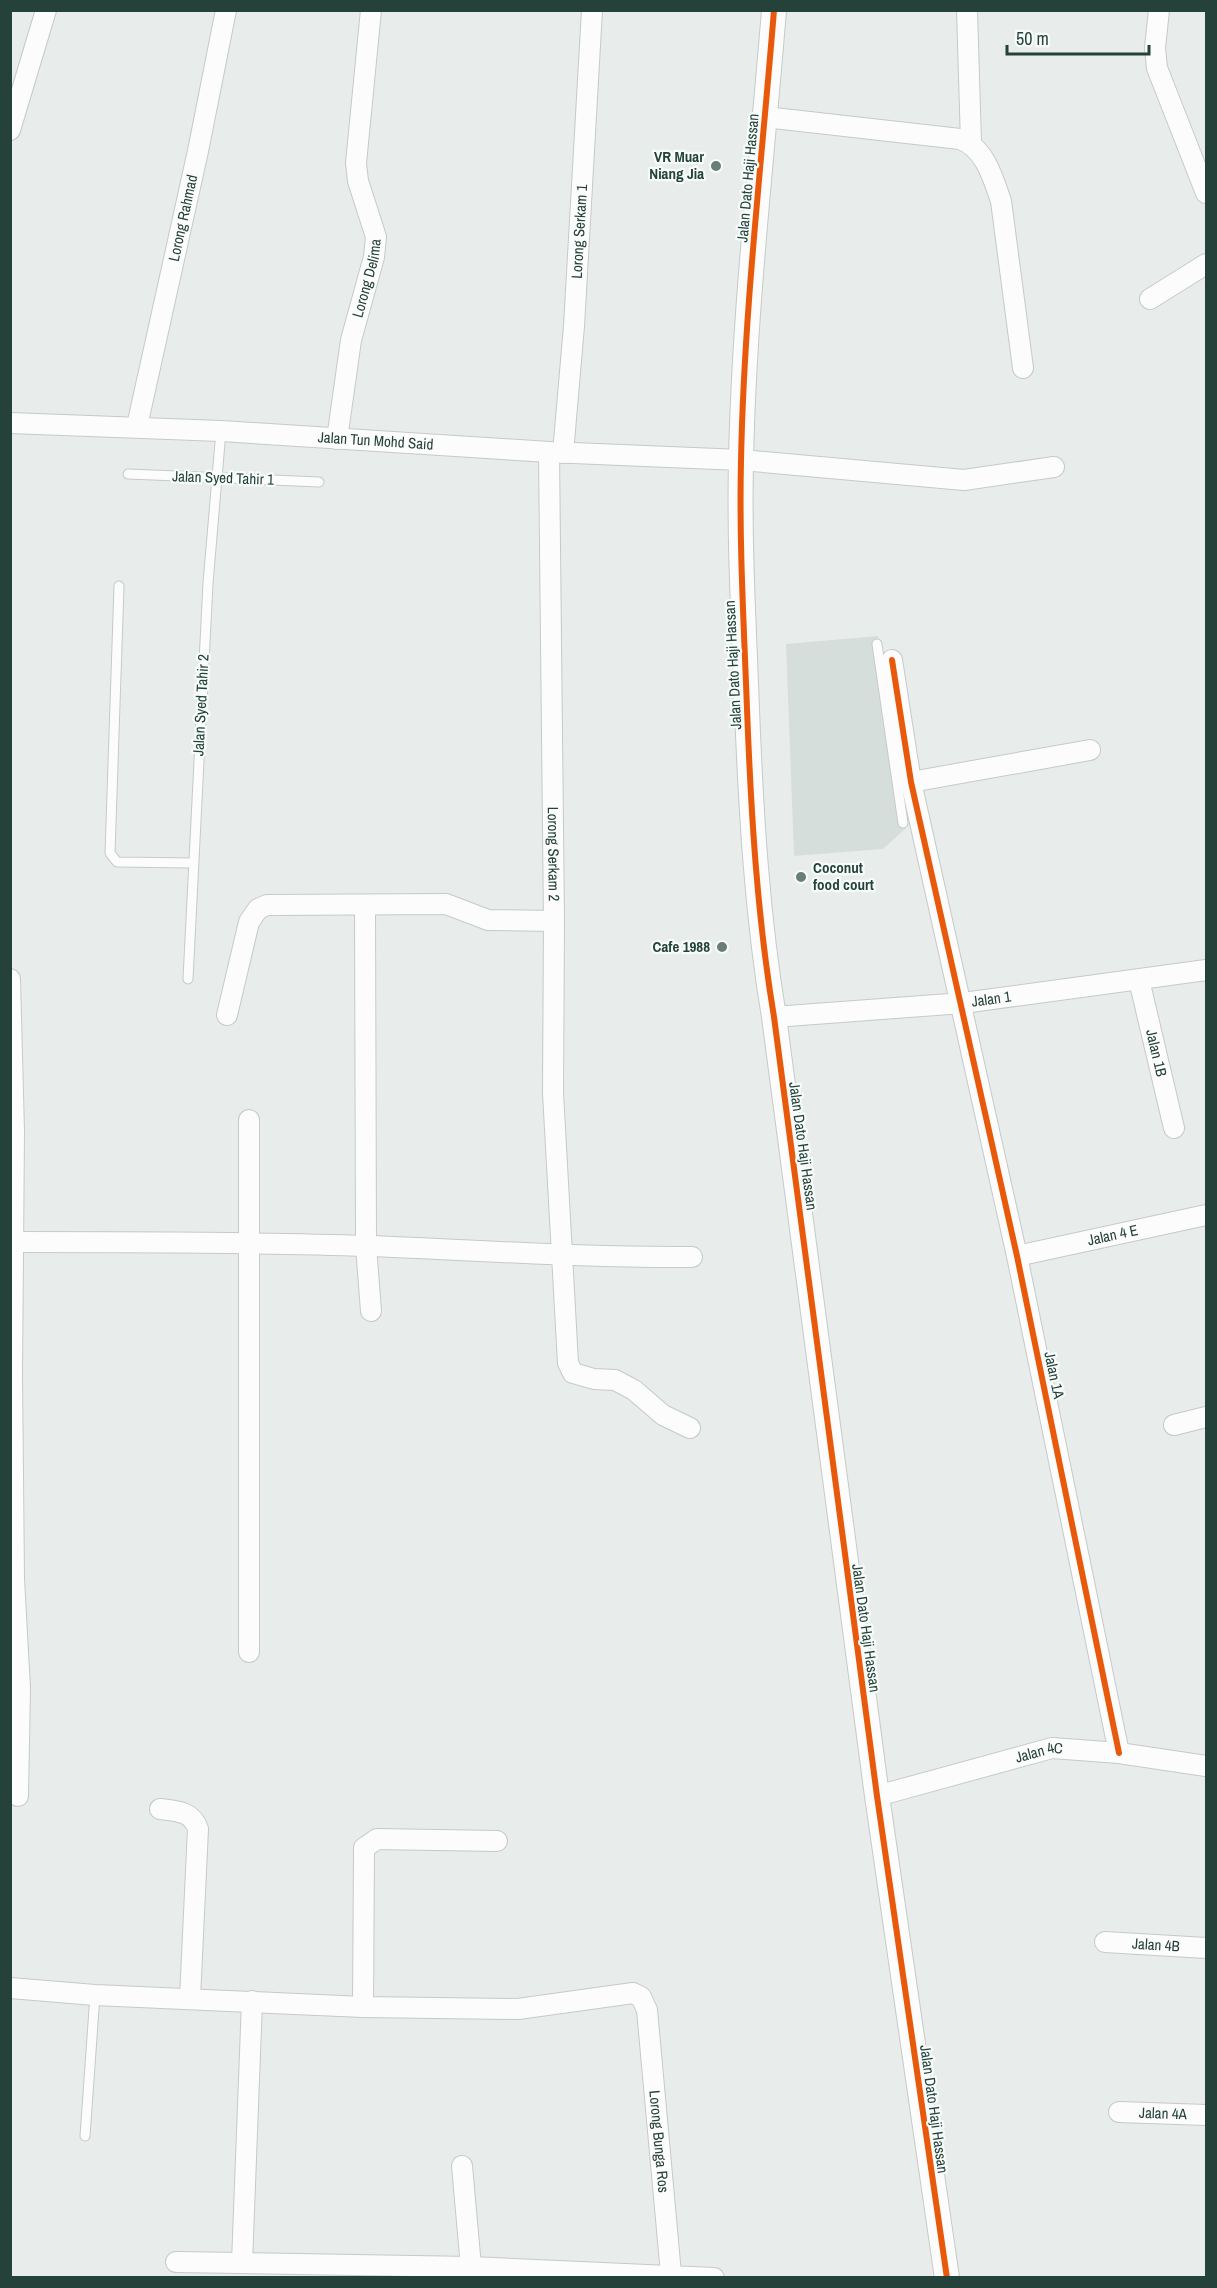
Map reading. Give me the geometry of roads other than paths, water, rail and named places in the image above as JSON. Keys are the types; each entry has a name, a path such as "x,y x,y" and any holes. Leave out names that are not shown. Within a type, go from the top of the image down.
{"street":[{"path":"12,120 46,10"},
{"name":"Lorong Rahmad","path":"136,426 198,151 226,10"},
{"name":"Lorong Delima","path":"337,439 351,340 374,257 376,237 358,181 356,163 371,10"},
{"name":"Lorong Serkam 1","path":"556,452 574,326 592,10"},
{"name":"Jalan Dato Haji Hassan","path":"774,10 747,324 741,460 741,599 752,849 763,955 774,1017 877,1796 947,2277"},
{"path":"967,10 971,143"},
{"path":"1159,10 1155,48 1157,69 1206,193"},
{"path":"765,117 960,139 971,143 980,153 992,176 1001,201 1023,368"},
{"path":"1150,299 1206,264"},
{"name":"Jalan Tun Mohd Said","path":"10,423 221,430 556,452 741,460 964,480 1054,467"},
{"name":"Lorong Serkam 2","path":"556,452 553,1093 568,1363 573,1373 594,1379 615,1380 634,1390 663,1415 690,1428"},
{"name":"Jalan 1A","path":"892,660 893,706 963,1003 1119,1753"},
{"path":"911,782 1090,750"},
{"path":"365,904 366,1246 370,1311"},
{"path":"227,1016 249,922 258,909 267,905 446,904 488,920 554,921"},
{"name":"Jalan 1","path":"774,1017 963,1003 1206,970"},
{"path":"10,979 14,1579 20,1688 18,1796"},
{"name":"Jalan 1B","path":"1138,980 1174,1128"},
{"path":"249,1120 249,1652"},
{"name":"Jalan 4 E","path":"1017,1256 1206,1215"},
{"path":"13,1242 366,1246 562,1256 692,1257"},
{"path":"1174,1425 1206,1417"},
{"name":"Jalan 4C","path":"877,1796 1052,1748 1119,1753 1206,1766"},
{"path":"160,1809 180,1811 190,1816 198,1829 190,1998"},
{"path":"10,1988 95,1995 363,2007 364,1848 377,1839 497,1841"},
{"name":"Jalan 4B","path":"1105,1942 1206,1948"},
{"name":"Lorong Bunga Ros","path":"363,2007 518,2008 633,1993 641,1997 647,2010 671,2274"},
{"path":"242,2263 252,2001"},
{"name":"Jalan 4A","path":"1119,2112 1206,2115"},
{"path":"462,2166 471,2267"},
{"path":"176,2262 471,2267 714,2277"}],"lane":[{"name":"Jalan Syed Tahir 2","path":"188,979 192,863 215,478 221,430"},
{"name":"Jalan Syed Tahir 1","path":"128,474 319,482"},
{"path":"118,586 110,853 117,862 192,863"},
{"path":"877,644 893,706 903,823"},
{"path":"85,2136 95,1995"}],"place":[{"name":"VR Muar Niang Jia","path":"716,166"},
{"name":"Coconut food court","path":"801,877"},
{"name":"Cafe 1988","path":"722,947"}]}
